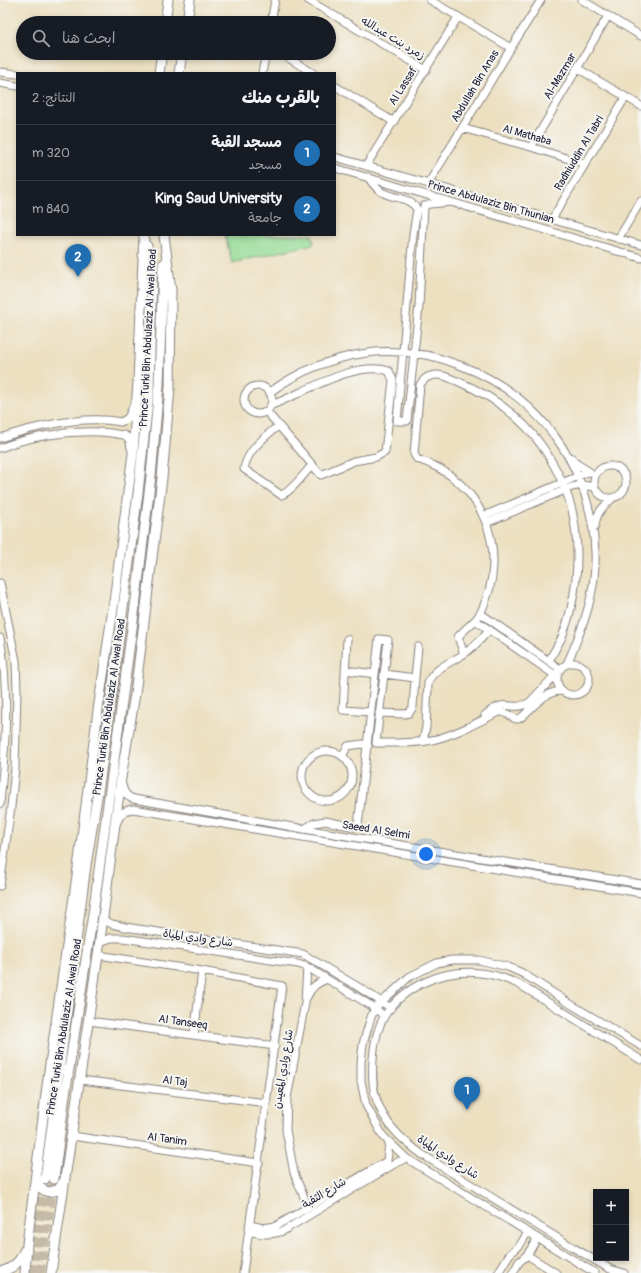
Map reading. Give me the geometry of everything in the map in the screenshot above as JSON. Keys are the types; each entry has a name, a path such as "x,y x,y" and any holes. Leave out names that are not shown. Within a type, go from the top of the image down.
{"main road":[{"path":"166,16 168,0"},
{"path":"187,16 190,0"},
{"path":"159,72 161,60"},
{"path":"179,72 181,60"},
{"path":"25,1273 27,1244 133,453 137,398 144,236"},
{"name":"Prince Turki Bin Abdulaziz Al Awal Road","path":"144,236 152,273 149,391 133,532 100,780 86,864 49,1179 65,1096 93,914 129,656 151,476 159,386 164,236"},
{"path":"51,1273 89,1021 121,778 135,694 162,478 170,388 171,291 164,236"},
{"path":"109,795 125,725 142,635"},
{"path":"100,780 108,674 108,639"},
{"path":"37,1170 36,1180 38,1185 44,1191 49,1192 58,1190 64,1182 65,1177"},
{"path":"0,1272 10,1269 22,1258 27,1244"}],"street":[{"path":"272,16 275,0"},
{"name":"زمرد بنت عبدالله","path":"308,0 335,16"},
{"path":"430,0 511,48"},
{"name":"Abdullah Bin Anas","path":"428,184 541,0"},
{"path":"582,0 641,36"},
{"name":"Al-Mazmar","path":"531,147 608,16"},
{"name":"زمرد بنت عبدالله","path":"336,17 426,70"},
{"name":"Al Lassaf","path":"366,166 458,17"},
{"path":"262,72 265,60"},
{"path":"292,60 311,72"},
{"path":"577,68 625,98 640,103"},
{"path":"0,72 16,74"},
{"path":"0,83 16,86"},
{"path":"336,87 394,122"},
{"name":"Radhiuddin Al Tabri","path":"552,219 625,98"},
{"name":"Al Mathaba","path":"462,128 585,164"},
{"name":"Prince Abdulaziz Bin Thunian","path":"336,157 641,245"},
{"name":"Prince Abdulaziz Bin Thunian","path":"336,168 641,258"},
{"path":"368,178 374,186 385,194 413,203 417,209 413,237 397,421 407,421 420,306 424,206 451,202"},
{"path":"618,239 641,201"},
{"path":"413,237 422,240"},
{"path":"270,392 288,379 321,364 368,353 403,352 434,356 479,372 508,389 533,410 553,434 571,461 582,485 588,505 594,536"},
{"path":"267,412 321,475 354,461 376,457 385,452 393,380 389,371 380,368 356,371 309,387 292,397 272,405 267,412 262,414 252,413 246,407 244,398 249,389 262,386 270,392 272,405"},
{"path":"464,654 458,637 475,620 487,597 492,575 493,550 485,519 475,500 449,474 427,462 417,459 414,454 420,385 425,378 432,375 442,375 487,395 508,410 525,426 543,448 562,482 573,514 577,540 576,574 572,603 562,637 549,661"},
{"path":"0,438 40,427 80,421 111,420 121,422 128,418 137,398"},
{"path":"0,448 10,444 56,435 100,432 115,429 115,426 113,425 91,424 80,421"},
{"path":"278,425 251,451 244,469 281,495 289,490 312,465"},
{"path":"100,432 124,435 128,437 133,453"},
{"path":"562,447 577,464 588,472 596,474"},
{"path":"468,726 495,708 504,706 521,707 530,702 567,664 581,631 590,600 594,569 594,536 596,519 599,512 623,492 626,485 624,473 615,466 604,467 596,474 594,479 595,487 604,497 614,498"},
{"path":"485,519 562,482 588,472"},
{"path":"485,519 565,490 572,486 582,485 595,487"},
{"path":"0,583 16,661 17,700 12,807 0,886"},
{"path":"480,613 549,661 558,672 557,682 563,691"},
{"path":"475,620 558,672"},
{"path":"423,741 426,727 428,683 430,677 435,672 464,654 489,630"},
{"path":"0,638 5,683 6,711 0,804"},
{"path":"347,639 343,710 371,712"},
{"path":"304,829 314,823 325,821 355,827 358,826 379,639 388,640 376,743 404,743 432,740 450,734 498,712 504,712 514,719 517,719 524,715 549,693 563,691 571,695 584,691 589,682 588,672 581,665 572,663 567,664"},
{"path":"379,713 404,714 409,713 413,707 418,647"},
{"path":"345,670 375,674"},
{"path":"384,674 415,678"},
{"path":"342,756 348,746 362,744 368,746"},
{"path":"324,751 332,751 342,756 350,767 352,775 351,783 347,790 334,800 326,801 310,795 304,785 302,773 304,765 309,758 316,753 324,751"},
{"name":"Saeed Al Selmi","path":"121,778 122,788 126,795 130,798 304,829 641,884"},
{"path":"140,810 133,806 133,803 134,801 141,800"},
{"name":"Saeed Al Selmi","path":"114,829 122,813 126,809 140,810 641,893"},
{"name":"شارع وادي المياة","path":"103,920 124,927 303,954 391,1008"},
{"path":"123,938 121,936 121,932 124,927"},
{"path":"155,943 153,937 156,932"},
{"name":"شارع وادي المياة","path":"100,942 110,938 123,938 298,964 307,967 375,1008 363,1044 361,1082 366,1105 383,1136 406,1158 595,1273"},
{"path":"230,954 232,943"},
{"path":"242,956 241,950 244,945"},
{"path":"98,955 202,971 282,986 243,1273"},
{"path":"384,1016 375,1008 409,977 437,963 452,960 479,960 508,967 522,973 572,1006 641,1046"},
{"path":"305,1003 307,967"},
{"path":"194,1035 202,971"},
{"name":"شارع وادي المياة","path":"624,1273 610,1269 574,1248 423,1155 400,1137 385,1118 379,1107 372,1080 374,1046 377,1032 384,1016 413,988 433,978 458,973 480,973 501,977 520,985 640,1058"},
{"path":"305,1003 310,990 320,982 327,979"},
{"path":"354,996 359,992 360,988"},
{"name":"شارع وادي المعيدن","path":"305,1003 287,1098 286,1130 294,1173 308,1207"},
{"name":"Al Tanseeq","path":"89,1021 275,1046"},
{"name":"Al Taj","path":"80,1080 267,1103"},
{"name":"Al Tanim","path":"72,1136 258,1162"},
{"name":"شارع الثقبة","path":"250,1228 270,1228 276,1226 386,1161 389,1143"},
{"name":"شارع الثقبة","path":"250,1228 262,1235 283,1231 406,1158"},
{"path":"498,1273 520,1245 528,1232"},
{"path":"513,1273 537,1239"},
{"path":"513,1252 556,1273"}],"green space":[{"path":"225,236 312,236 314,244 232,263"}],"tunnel":[{"path":"32,1273 45,1179"},
{"path":"40,1273 54,1179"}],"place":[{"name":"King Saud University","path":"78,277"},
{"name":"مسجد القبة","path":"467,1110"}]}
